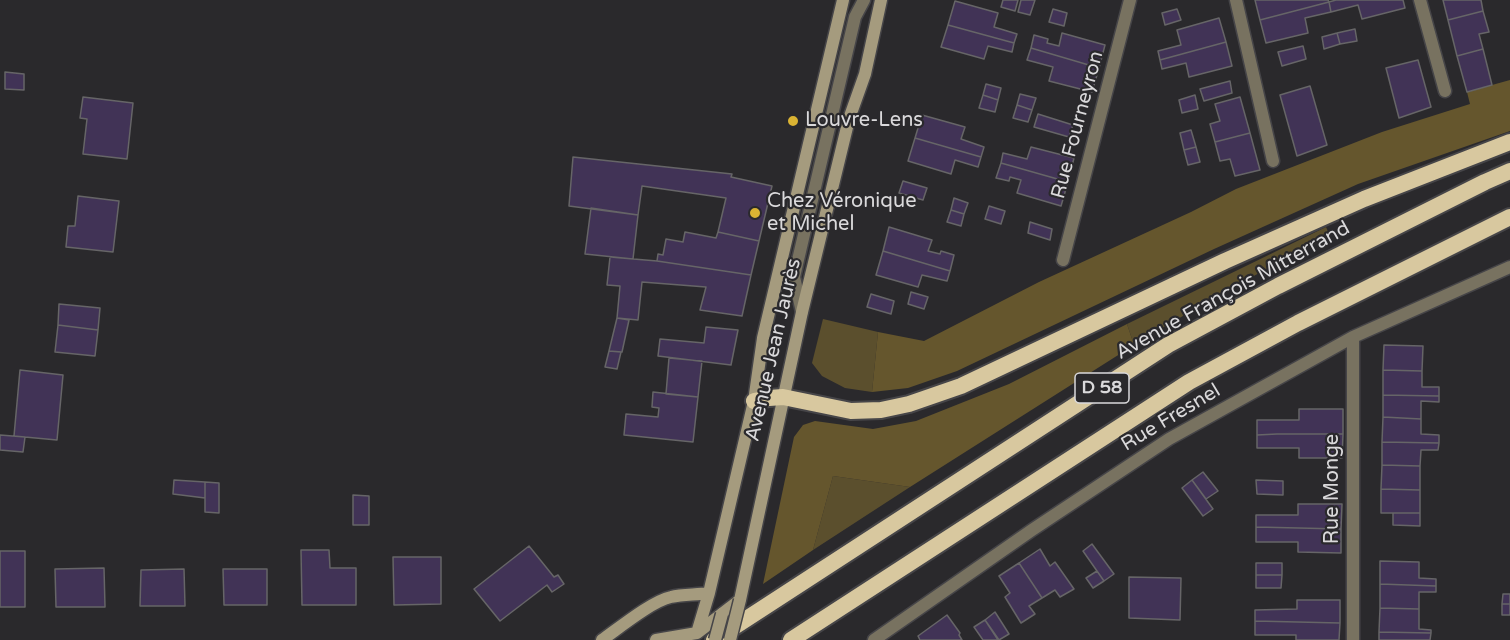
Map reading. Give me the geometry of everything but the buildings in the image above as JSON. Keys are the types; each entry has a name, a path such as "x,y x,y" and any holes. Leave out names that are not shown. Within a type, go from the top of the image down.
{"highway":[{"path":"754,401 783,397 851,411 880,410 909,404 961,386 1225,261 1364,199 1510,141"},
{"name":"Avenue François Mitterrand","path":"715,640 1168,345 1278,286 1510,171"},
{"name":"D 58","path":"791,640 1189,382 1298,323 1510,217"}],"main road":[{"name":"Avenue Jean Jaurès","path":"697,636 754,401 763,338 843,0"},
{"name":"Avenue Jean Jaurès","path":"730,640 802,312 849,119 865,74 881,0"},
{"path":"602,640 663,600 670,597 709,593 722,614 715,640"},
{"path":"656,640 697,636 740,600"}],"street":[{"path":"802,312 794,277 855,17 864,0"},
{"name":"Rue Fourneyron","path":"1063,260 1130,0"},
{"path":"1236,0 1273,161"},
{"path":"1420,0 1445,91"},
{"name":"Rue Fresnel","path":"874,640 1168,439 1353,337 1510,267"},
{"name":"Rue Monge","path":"1353,337 1353,640"}],"shaded area":[{"path":"1510,80 1510,131 1358,184 1214,249 957,371 908,388 872,392 878,332 924,341 1039,282 1236,189 1382,132 1470,104 1467,92"},
{"path":"1326,227 1330,236 1225,291 1134,345 1127,324"},
{"path":"823,319 878,332 872,392 845,388 822,376 812,363"},
{"path":"1127,324 1134,345 910,487 833,476 813,550 763,584 794,437 803,425 815,421 873,429 916,421 1009,384"},
{"path":"833,476 910,487 813,550"}],"place":[{"name":"Louvre-Lens","path":"793,121"},
{"name":"Chez Véronique et Michel","path":"755,213"}]}
